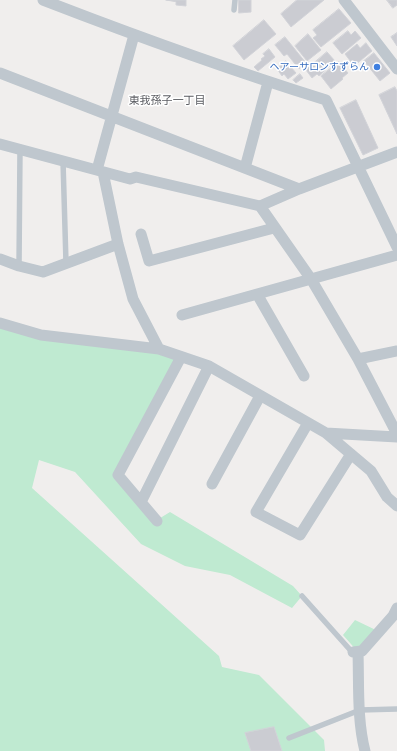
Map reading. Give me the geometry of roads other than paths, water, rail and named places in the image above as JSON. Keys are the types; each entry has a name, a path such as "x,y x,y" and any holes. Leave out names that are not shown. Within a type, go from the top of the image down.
{"street":[{"path":"43,0 134,35 268,82 326,100 397,247"},
{"path":"348,2 397,69"},
{"path":"134,35 112,117 100,171 133,299 159,349"},
{"path":"0,73 299,189"},
{"path":"246,168 268,82"},
{"path":"0,144 130,179 136,177 260,206 299,189 397,152"},
{"path":"260,206 311,279 358,359 397,436 326,433"},
{"path":"141,234 149,261 274,228"},
{"path":"0,259 19,266 43,272 118,244"},
{"path":"182,315 397,255"},
{"path":"257,294 304,376"},
{"path":"0,323 41,335 159,349 209,366 326,433 371,471 387,497 397,506"},
{"path":"358,359 397,351"},
{"path":"157,521 118,475 181,357"},
{"path":"141,502 209,366"},
{"path":"212,484 260,396"},
{"path":"308,423 256,512 300,535 351,454"},
{"path":"365,751 355,652 362,651 397,610"}],"lane":[{"path":"234,10 235,0"},
{"path":"19,266 20,150"},
{"path":"63,161 66,263"},
{"path":"302,596 355,652"},
{"path":"289,738 360,710 397,709"}],"place":[{"name":"ヘアーサロンすずらん","path":"377,67"}],"district":[{"name":"東我孫子一丁目","path":"167,101"}]}
